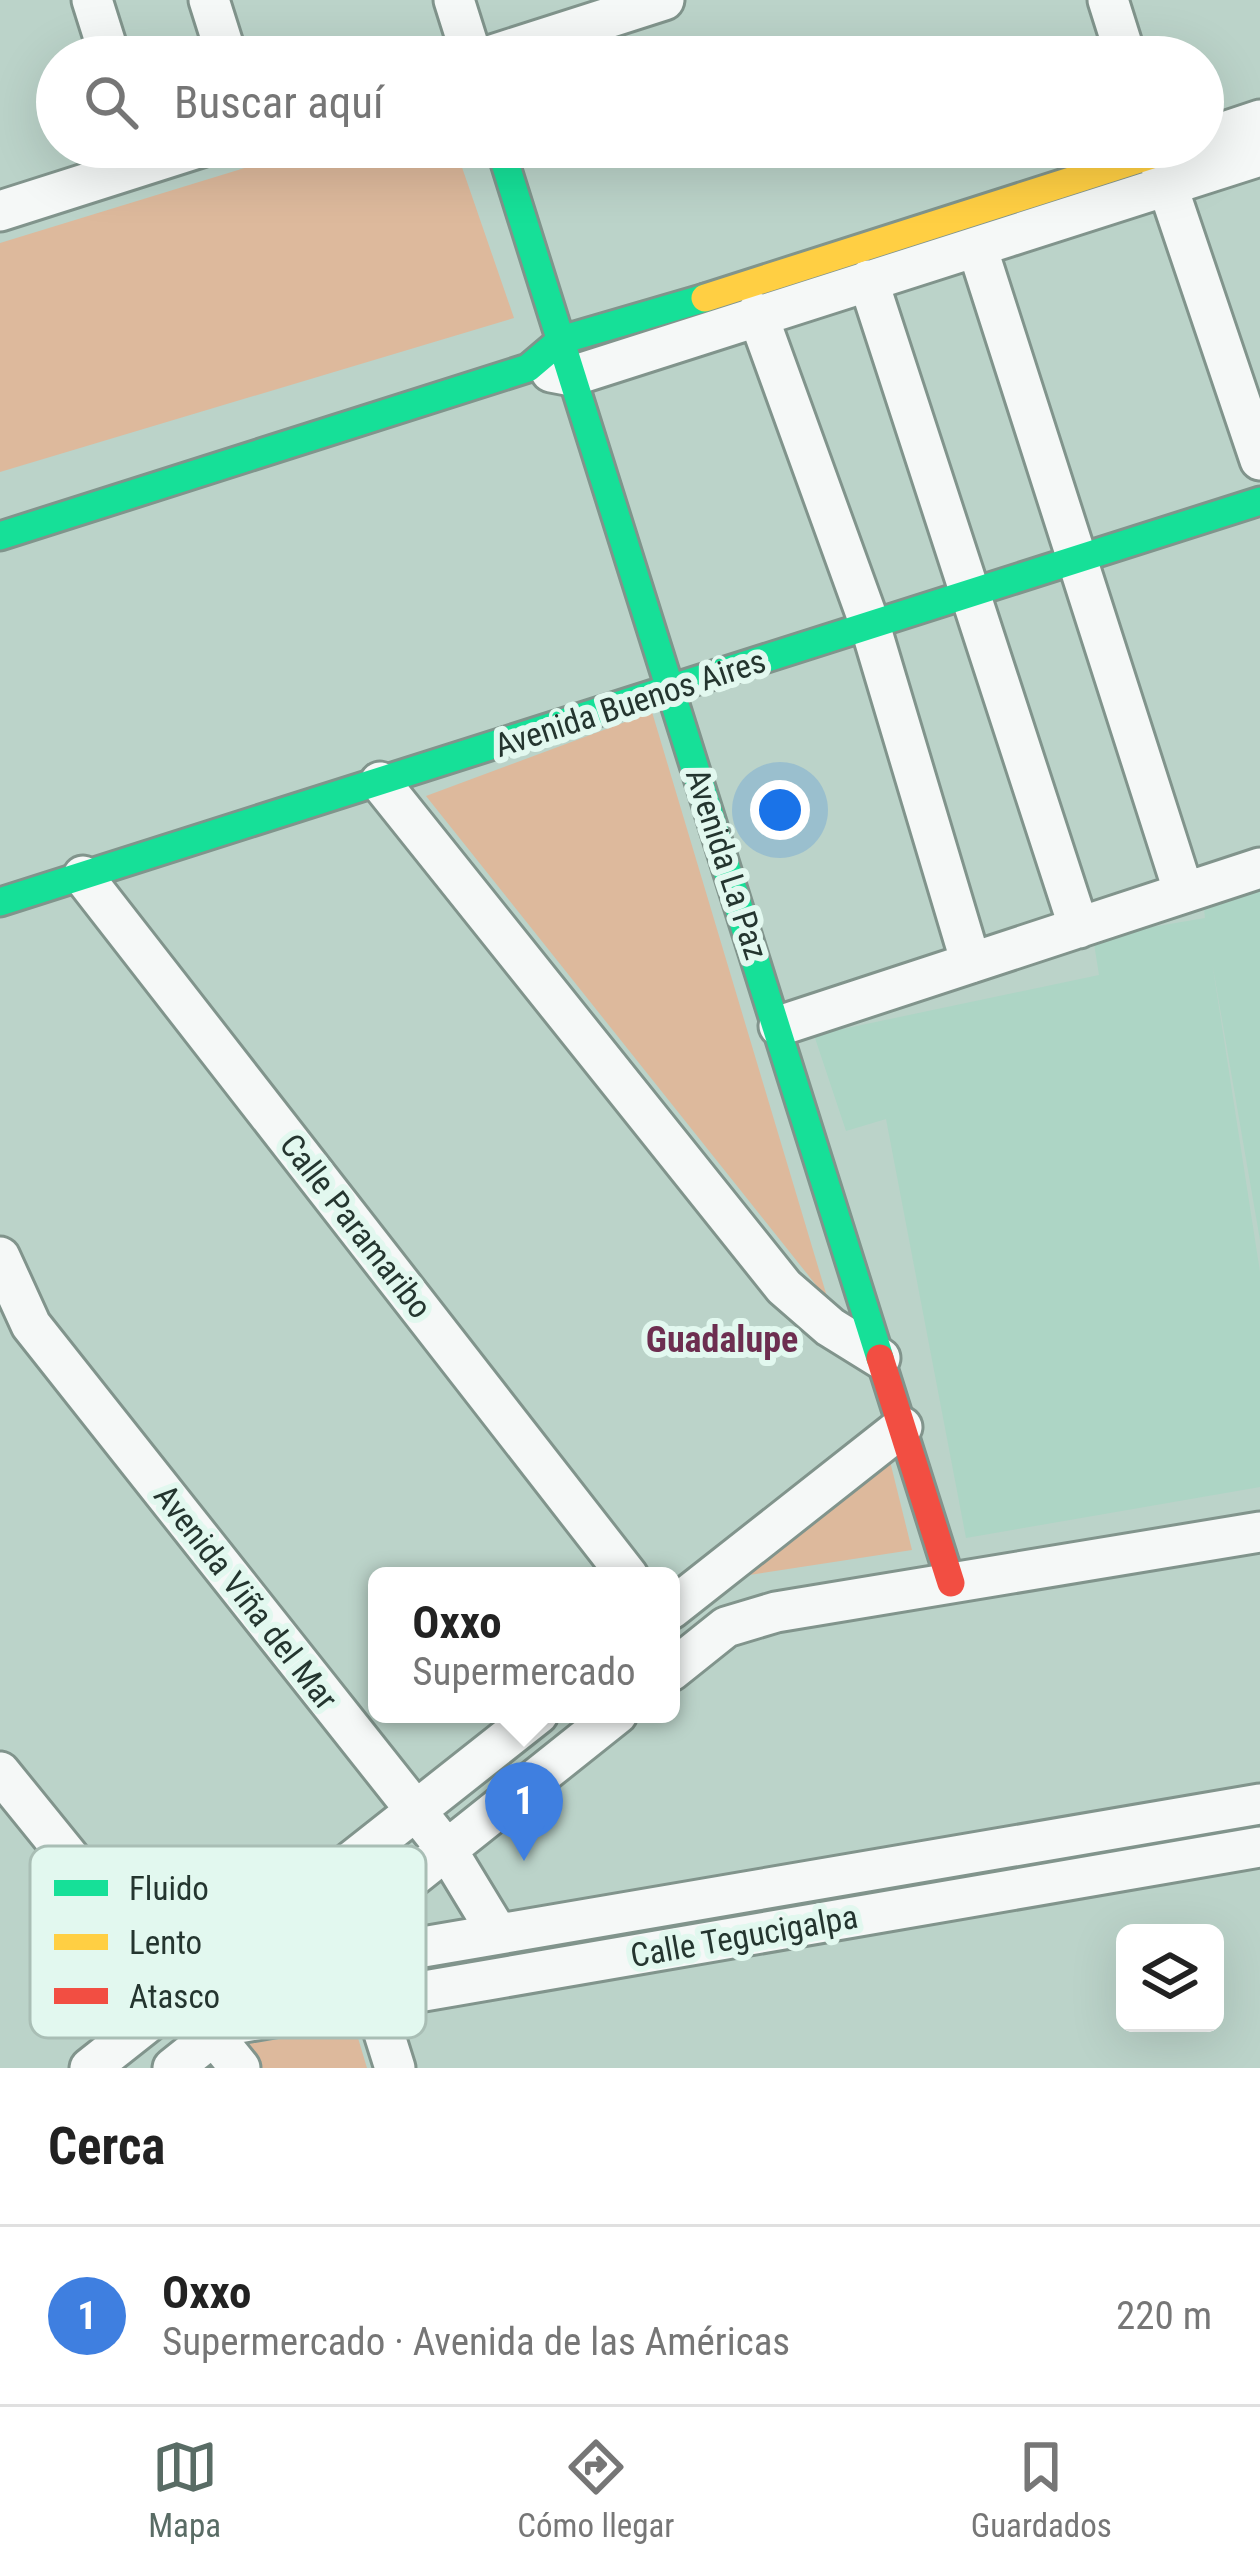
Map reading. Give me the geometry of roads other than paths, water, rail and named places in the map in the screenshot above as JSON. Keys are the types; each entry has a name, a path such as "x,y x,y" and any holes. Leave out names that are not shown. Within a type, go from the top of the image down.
{"street":[{"path":"92,0 103,36"},
{"path":"208,0 220,36"},
{"path":"454,0 465,36"},
{"path":"552,36 664,0"},
{"path":"1108,0 1119,36"},
{"path":"1224,132 1260,120"},
{"path":"1224,157 1260,156"},
{"path":"0,211 110,168"},
{"name":"Avenida La Paz","path":"507,168 951,1582"},
{"path":"567,358 746,286 1131,168"},
{"path":"0,536 528,368 757,313 977,248 1143,168"},
{"path":"1167,168 1260,460"},
{"path":"977,248 1184,893"},
{"path":"868,280 1078,928"},
{"path":"757,313 870,625 971,963"},
{"name":"Avenida Buenos Aires","path":"0,902 1260,501"},
{"path":"380,782 784,1287 830,1327 880,1358"},
{"path":"779,1026 1260,868"},
{"name":"Calle Paramaribo","path":"83,876 621,1567"},
{"name":"Avenida Viña del Mar","path":"0,1257 40,1337 447,1850 498,1934"},
{"path":"680,1602 902,1427"},
{"path":"680,1651 726,1627 776,1612 1260,1532"},
{"path":"372,1846 527,1723"},
{"path":"426,1867 606,1723"},
{"path":"0,1772 60,1846"},
{"name":"Calle Tegucigalpa","path":"426,1946 1260,1804"},
{"name":"Calle Tegucigalpa","path":"426,1991 1260,1847"},
{"path":"90,2068 128,2038"},
{"path":"173,2068 211,2038"},
{"path":"225,2038 240,2068"},
{"path":"385,2038 395,2068"}],"place":[{"name":"Oxxo","path":"524,1861"}],"district":[{"name":"Guadalupe","path":"722,1340"}]}
